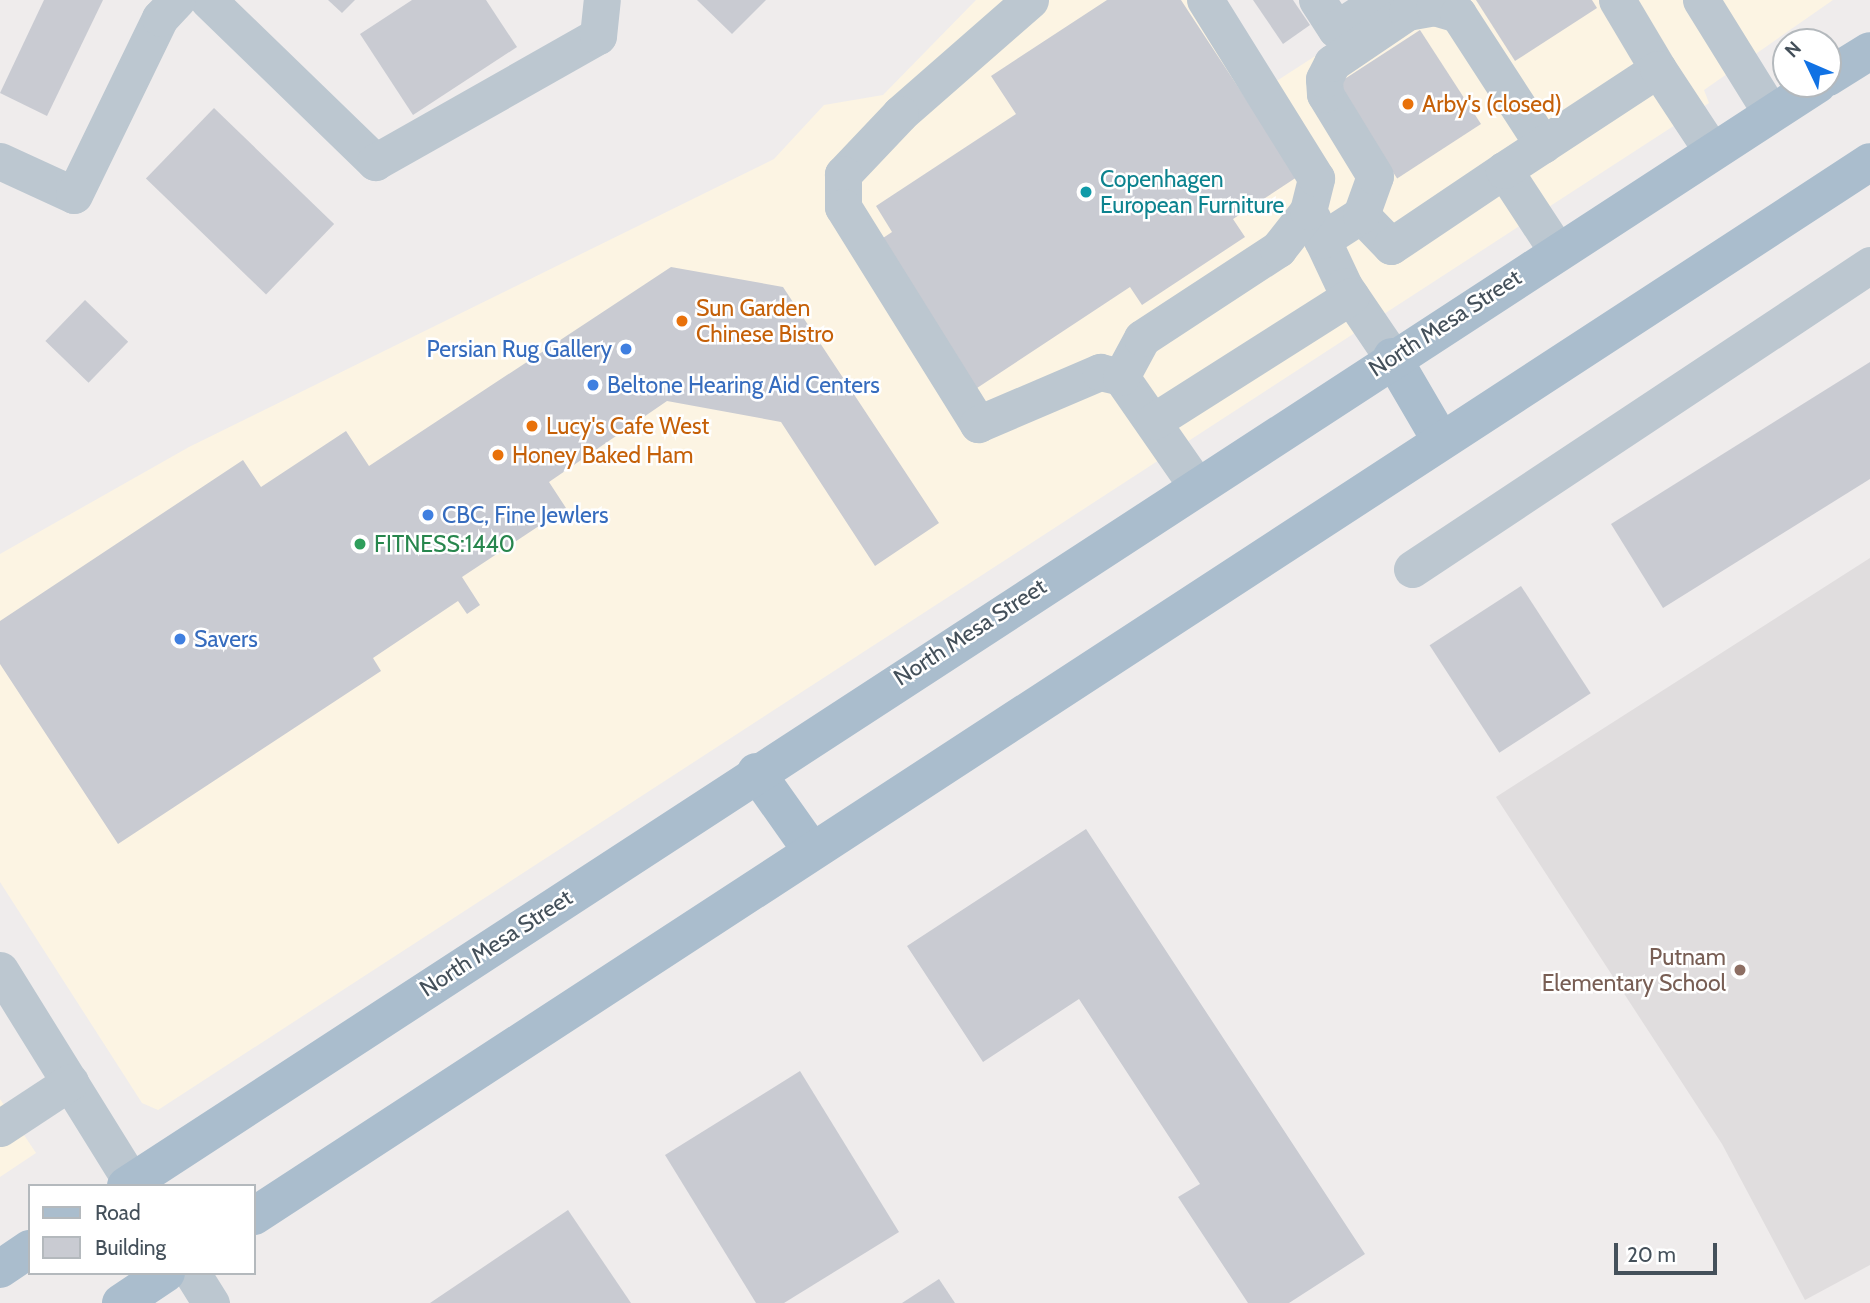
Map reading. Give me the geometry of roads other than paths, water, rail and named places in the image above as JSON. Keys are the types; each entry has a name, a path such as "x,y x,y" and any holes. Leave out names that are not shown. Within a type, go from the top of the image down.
{"main road":[{"path":"1842,68 1870,51"},
{"name":"North Mesa Street","path":"132,1184 756,772 1392,357 1795,98"},
{"path":"256,1215 1440,439 1870,162"},
{"path":"1392,357 1440,439"},
{"path":"756,772 812,851"},
{"path":"0,1269 28,1250"},
{"path":"121,1303 163,1275"}],"street":[{"path":"0,161 74,195 160,18 177,0"},
{"path":"208,0 374,162 598,36 602,0"},
{"path":"1030,0 900,114 843,174 843,207 978,424 1068,382 1100,372 1121,377 1196,485"},
{"path":"1205,0 1317,178 1315,225 1351,296 1392,357"},
{"path":"1317,0 1336,29 1381,0"},
{"path":"1617,0 1712,151"},
{"path":"1701,0 1771,113"},
{"path":"1361,215 1375,176 1325,94 1324,79 1332,64 1407,12 1434,7 1458,14 1543,145"},
{"path":"1361,215 1391,246 1658,69"},
{"path":"1504,170 1557,251"},
{"path":"1121,377 1142,338 1315,225 1361,215"},
{"path":"1412,569 1870,265"},
{"path":"1154,421 1351,296"},
{"path":"0,970 129,1184"},
{"path":"0,1128 70,1082"},
{"path":"193,1275 211,1303"}],"place":[{"name":"Arby's (closed)","path":"1408,104"},
{"name":"Copenhagen European Furniture","path":"1086,192"},
{"name":"Sun Garden Chinese Bistro","path":"682,321"},
{"name":"Persian Rug Gallery","path":"626,349"},
{"name":"Beltone Hearing Aid Centers","path":"593,385"},
{"name":"Lucy's Cafe West","path":"532,426"},
{"name":"Honey Baked Ham","path":"498,455"},
{"name":"CBC, Fine Jewlers","path":"428,515"},
{"name":"FITNESS:1440","path":"360,544"},
{"name":"Savers","path":"180,639"},
{"name":"Putnam Elementary School","path":"1740,970"}]}
